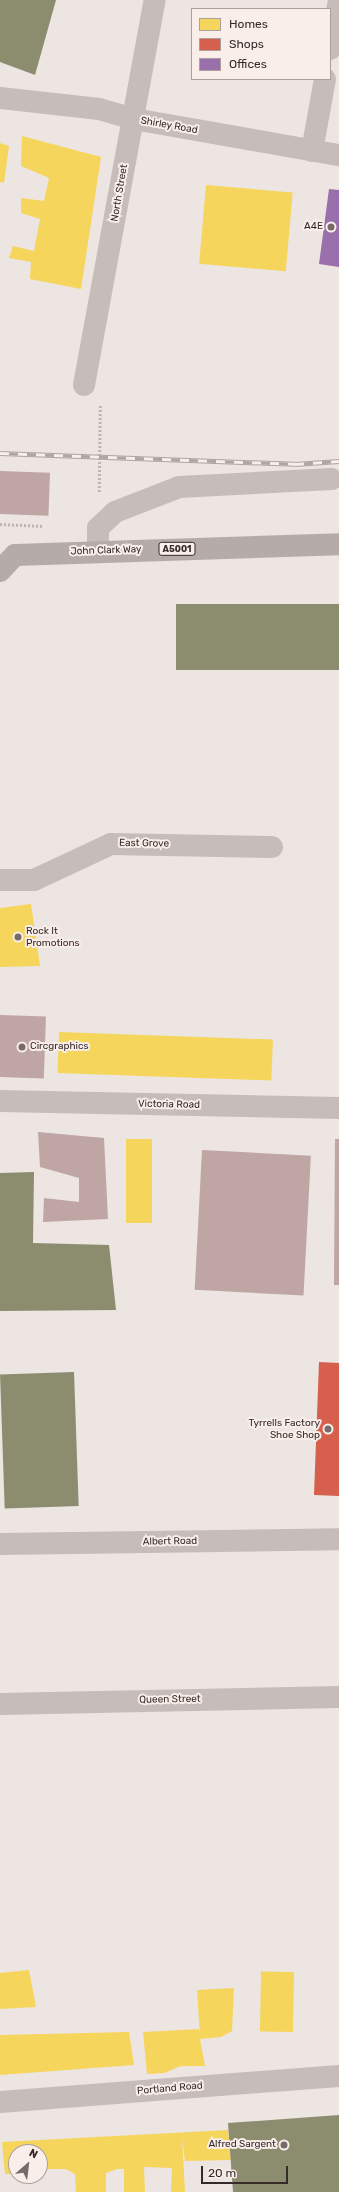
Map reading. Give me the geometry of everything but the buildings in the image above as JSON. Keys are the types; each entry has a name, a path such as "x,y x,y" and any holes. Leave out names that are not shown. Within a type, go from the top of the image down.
{"main road":[{"name":"John Clark Way","path":"0,571 5,556 98,550 339,544"}],"street":[{"name":"North Street","path":"84,385 155,0"},
{"path":"331,43 338,0"},
{"path":"312,151 325,80"},
{"name":"Shirley Road","path":"0,98 99,109 134,119 339,155"},
{"path":"98,550 98,528 115,512 179,487 332,479"},
{"name":"East Grove","path":"0,880 34,880 111,844 272,847"},
{"name":"Victoria Road","path":"0,1101 339,1108"},
{"name":"Albert Road","path":"0,1544 339,1539"},
{"name":"Queen Street","path":"0,1704 339,1697"},
{"name":"Portland Road","path":"0,2102 339,2076"}],"path":[{"path":"84,385 100,400 98,528"}],"railway":[{"path":"0,453 295,464 339,461"}],"place":[{"name":"A4E","path":"331,227"},
{"name":"Rock It Promotions","path":"18,937"},
{"name":"Circgraphics","path":"22,1047"},
{"name":"Tyrrells Factory Shoe Shop","path":"328,1429"},
{"name":"Alfred Sargent","path":"284,2145"}]}
